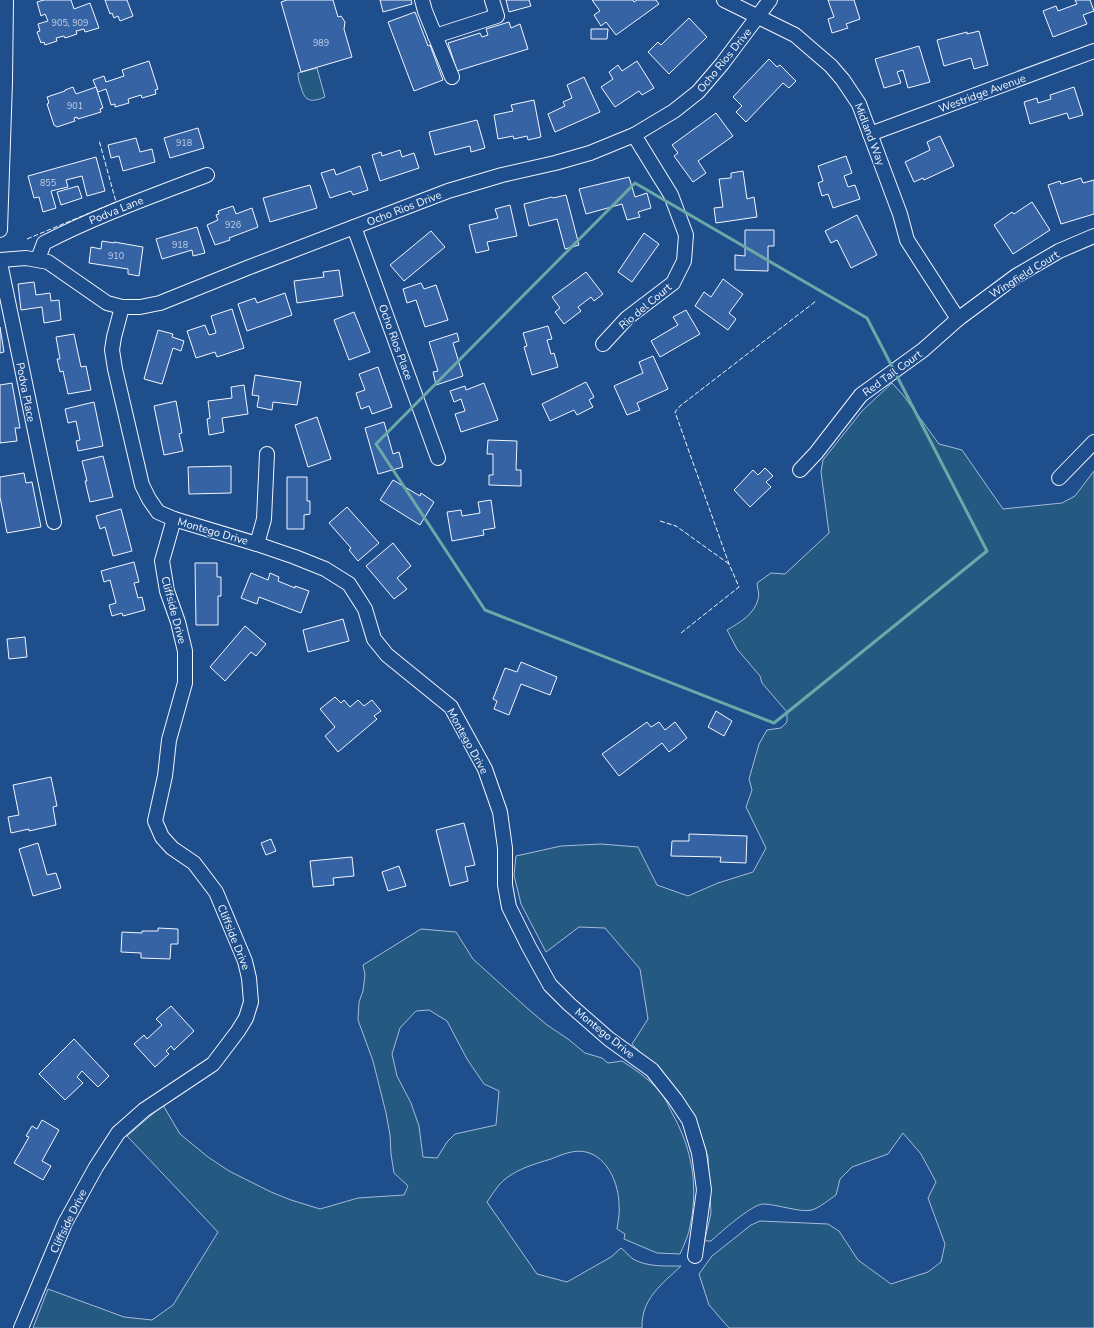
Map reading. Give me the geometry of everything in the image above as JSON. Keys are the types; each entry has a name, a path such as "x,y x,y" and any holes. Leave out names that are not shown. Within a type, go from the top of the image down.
{"street":[{"path":"422,0 452,77"},
{"path":"435,36 497,16 492,0"},
{"name":"Midland Way","path":"724,0 795,35 831,66 843,80 859,104 900,214 907,240 958,319"},
{"name":"Ocho Rios Drive","path":"0,262 26,258 38,259 53,265 107,303 122,307 140,307 160,303 448,190 590,153 634,135 674,111 698,92 770,0"},
{"path":"0,230 5,82 4,4"},
{"name":"Westridge Avenue","path":"870,134 1094,51"},
{"name":"Rio del Court","path":"603,344 627,318 673,283 684,261 686,235 671,195 634,135"},
{"name":"Podva Lane","path":"38,259 44,243 67,231 138,201 207,175"},
{"name":"Ocho Rios Place","path":"354,227 438,458"},
{"name":"Wingfield Court","path":"958,319 1016,276 1059,250 1094,236"},
{"name":"Podva Place","path":"0,262 54,522"},
{"name":"Montego Drive","path":"122,307 112,350 142,485 149,499 158,512 174,519 257,544 325,569 349,584 365,609 374,639 387,655 452,707 485,769 500,812 505,848 505,885 509,907 550,985 609,1039 652,1070 675,1099 689,1120 699,1153 704,1190 695,1256"},
{"name":"Red Tail Court","path":"800,470 816,453 861,395 923,350 958,319"},
{"path":"1059,478 1094,442"},
{"path":"257,544 264,519 267,454"},
{"name":"Cliffside Drive","path":"21,1328 65,1223 96,1166 118,1133 144,1110 213,1064 246,1018 251,1002 246,961 216,892 194,863 172,848 162,837 155,821 165,776 169,740 185,683 185,651 178,622 167,592 162,561 174,519"}],"highlighted area":[{"path":"635,183 867,318 987,551 774,723 485,610 376,444"}],"shaded area":[{"path":"317,68 325,97 310,100 307,99 303,92 298,73"},
{"path":"892,383 903,395 939,444 962,450 1003,509 1062,503 1075,496 1094,471 1094,1328 729,1328 709,1305 699,1274 712,1256 751,1225 760,1221 828,1224 839,1231 858,1260 891,1284 928,1272 941,1262 945,1244 928,1198 936,1182 921,1154 903,1133 888,1154 852,1167 840,1179 836,1195 818,1207 807,1211 763,1204 751,1209 711,1241 706,1241 705,1239 711,1213 708,1157 702,1138 693,1115 676,1090 632,1044 648,1019 640,969 605,928 579,927 546,952 521,904 514,875 516,856 561,846 601,844 638,847 657,885 688,896 718,883 753,872 766,848 746,807 752,790 749,779 759,744 767,730 781,728 787,722 787,712 762,683 760,676 737,649 727,630 746,618 754,609 759,597 757,583 771,573 785,574 829,533 821,472 823,460 862,411"},
{"path":"421,929 456,932 473,959 547,1025 585,1053 602,1058 608,1063 622,1061 645,1077 660,1091 666,1100 685,1141 694,1185 692,1215 688,1234 680,1254 657,1253 624,1239 625,1234 617,1229 619,1214 618,1197 617,1189 611,1173 600,1160 594,1155 586,1152 577,1151 568,1153 520,1170 501,1182 487,1202 537,1274 567,1282 611,1257 621,1248 638,1262 656,1266 681,1266 660,1286 649,1300 645,1309 642,1328 33,1328 48,1289 124,1317 152,1320 173,1305 218,1232 127,1136 163,1105 180,1134 208,1157 229,1171 271,1192 291,1200 320,1209 358,1198 404,1195 408,1186 394,1173 386,1113 373,1061 358,1020 359,1002 363,991 365,975 363,965","holes":["429,1010 447,1021 467,1059 484,1084 499,1091 496,1125 455,1134 447,1142 437,1158 423,1157 419,1126 411,1103 397,1076 392,1054 400,1028 416,1011"]}],"building":[{"path":"44,0 71,0 74,9 90,3 99,28 85,32 84,29 76,31 77,34 65,38 64,36 56,38 57,41 45,45 44,42 41,43 37,32 40,31 38,24 48,21 45,14 41,16 37,2"},
{"path":"105,0 127,0 133,16 120,21 118,16 114,18 112,13 110,14"},
{"path":"287,0 333,0 338,17 341,16 345,22 344,29 352,57 301,72 281,2"},
{"path":"380,0 411,0 412,4 383,12"},
{"path":"506,0 529,0 531,6 509,12"},
{"path":"592,0 633,0 634,2 637,0 656,0 659,4 616,35 606,22 601,26 594,15 600,11"},
{"path":"828,0 854,0 860,19 846,24 848,28 832,33 828,19 834,17"},
{"path":"1075,0 1090,0 1094,11 1083,15 1087,24 1053,37 1043,11 1056,6 1058,11 1077,4"},
{"path":"415,12 428,46 430,45 443,80 414,91 388,22"},
{"path":"689,18 707,37 669,74 648,52 658,42 661,45"},
{"path":"509,22 511,28 520,24 528,49 457,71 448,43 480,33 482,37 488,35 486,29"},
{"path":"591,29 608,29 607,39 591,39"},
{"path":"979,31 988,65 974,69 971,58 944,66 937,40 967,32 967,34"},
{"path":"919,46 930,82 908,88 903,70 897,72 901,83 884,88 875,59"},
{"path":"769,59 777,67 780,65 796,81 789,88 783,83 746,122 736,112 742,106 733,97"},
{"path":"149,61 158,89 155,90 156,94 142,98 141,95 128,99 129,103 115,107 115,104 111,105 106,89 98,92 93,80 104,76 106,82 124,76 122,70"},
{"path":"637,61 654,88 642,95 639,91 615,107 601,87 613,79 609,72 618,65 622,71"},
{"path":"584,77 600,112 555,132 548,114 565,106 563,102 572,98 567,85"},
{"path":"73,87 76,94 96,87 103,108 100,109 101,112 78,119 77,117 74,118 75,121 57,127 54,125 47,104 49,103 47,97"},
{"path":"1074,87 1083,115 1069,119 1067,113 1030,124 1024,102 1037,98 1038,103 1051,99 1050,95"},
{"path":"534,100 541,137 528,140 527,136 514,139 513,136 498,139 494,115 513,111 511,105"},
{"path":"716,113 733,136 698,161 706,173 693,182 674,156 678,153 672,145"},
{"path":"477,120 485,148 471,152 470,146 435,155 429,132"},
{"path":"198,128 204,148 170,158 164,138"},
{"path":"940,136 954,166 924,180 923,178 914,182 905,162 930,150 927,142"},
{"path":"136,138 140,152 152,149 155,162 123,171 119,156 111,158 108,145"},
{"path":"400,150 402,157 414,153 419,168 380,181 372,155 381,152 382,156"},
{"path":"846,156 852,173 844,176 848,187 855,185 860,199 833,208 828,194 822,196 818,183 823,181 818,166"},
{"path":"96,157 105,191 87,196 82,176 66,180 68,187 51,191 56,208 43,212 39,197 34,198 28,176"},
{"path":"360,166 368,190 353,195 351,191 330,198 321,173 334,169 336,175"},
{"path":"743,171 747,199 754,197 757,217 716,223 714,208 723,207 719,179 731,178 731,173"},
{"path":"629,177 635,197 647,193 651,208 638,212 640,217 627,220 622,204 586,214 579,189"},
{"path":"1081,178 1083,183 1094,180 1094,214 1061,224 1048,185 1060,181 1061,184"},
{"path":"310,185 317,208 270,222 263,198"},
{"path":"78,186 82,198 61,205 57,192"},
{"path":"566,195 579,245 565,249 557,219 529,226 524,204"},
{"path":"1032,202 1050,230 1013,254 994,225 1012,212 1014,214"},
{"path":"510,205 517,236 487,242 489,250 476,253 469,225 498,218 495,209"},
{"path":"233,206 236,214 252,208 258,227 215,245 207,225 218,220 216,215 219,214 218,211"},
{"path":"857,215 877,255 851,268 837,240 831,243 825,231"},
{"path":"197,227 205,253 193,256 192,250 162,259 156,239"},
{"path":"745,230 774,230 774,246 768,246 768,271 735,270 735,255 745,256"},
{"path":"431,231 445,247 404,281 390,265"},
{"path":"644,233 659,244 632,282 618,272"},
{"path":"102,241 143,247 139,276 128,274 128,269 89,263 91,247 101,249"},
{"path":"339,270 343,296 297,303 294,281 324,277 323,272"},
{"path":"586,272 603,294 594,301 591,297 578,307 581,311 564,324 555,312 560,308 552,297"},
{"path":"723,279 743,294 729,313 736,319 728,330 695,306 704,292 711,297"},
{"path":"34,282 36,295 50,293 51,301 59,300 61,320 44,323 42,307 21,310 18,284"},
{"path":"421,283 424,289 436,285 448,320 425,327 416,300 407,303 403,289"},
{"path":"285,293 292,315 247,331 238,304 255,298 257,303"},
{"path":"232,309 244,348 217,357 215,352 196,358 187,331 205,325 209,335 216,333 211,316"},
{"path":"686,310 700,334 660,357 651,341 678,325 673,317"},
{"path":"354,312 370,352 349,360 334,320"},
{"path":"548,326 552,339 547,340 551,354 554,353 558,367 532,375 524,347 527,346 523,333"},
{"path":"0,327 4,352 0,353"},
{"path":"158,330 173,334 172,337 184,341 181,351 173,348 162,384 144,379"},
{"path":"457,333 459,341 453,343 463,376 436,385 433,372 438,371 429,342"},
{"path":"74,334 81,367 86,366 91,390 68,394 63,371 60,372 57,359 60,359 56,337"},
{"path":"653,356 668,389 637,403 640,410 627,415 614,386 643,373 639,362"},
{"path":"378,367 392,407 372,414 369,406 361,409 356,393 365,390 359,374"},
{"path":"255,375 301,382 297,405 273,402 272,410 257,407 259,396 252,395"},
{"path":"586,382 594,397 589,400 593,407 577,415 574,410 550,421 542,404"},
{"path":"12,383 20,428 15,428 17,441 0,443 0,385"},
{"path":"484,383 498,420 461,432 455,414 465,411 461,399 454,402 450,391 465,386 466,390"},
{"path":"244,385 248,414 222,418 224,432 209,435 207,419 210,418 208,401 232,398 231,387"},
{"path":"176,401 182,433 179,434 183,451 164,455 154,406"},
{"path":"94,402 103,446 78,451 76,441 80,440 76,421 68,423 65,409"},
{"path":"317,417 331,459 308,467 295,425"},
{"path":"384,422 393,454 399,452 403,467 378,474 365,428"},
{"path":"488,440 517,441 516,470 521,470 521,486 489,485 489,475 493,475 493,454 487,454"},
{"path":"103,456 113,497 90,502 82,461"},
{"path":"231,466 231,493 189,494 188,467"},
{"path":"765,468 773,476 766,482 771,487 750,507 734,490 753,470 758,475"},
{"path":"24,473 26,483 32,482 41,527 7,533 0,497 0,477"},
{"path":"287,477 307,477 307,501 310,501 310,514 304,515 304,529 287,529"},
{"path":"393,480 420,496 421,493 434,502 420,525 380,500"},
{"path":"491,500 495,528 483,530 484,535 452,541 447,512 461,510 462,516 480,513 478,502"},
{"path":"347,507 379,543 358,561 349,550 351,548 329,523"},
{"path":"121,509 132,551 113,556 105,527 100,529 96,516"},
{"path":"393,543 411,566 397,578 407,589 394,599 366,566"},
{"path":"134,562 139,582 134,583 138,598 142,597 145,610 123,616 122,613 112,616 109,605 116,603 110,580 104,582 101,571"},
{"path":"195,563 217,563 217,577 221,577 221,596 218,596 218,625 196,625"},
{"path":"251,573 268,580 270,573 279,577 278,581 295,588 295,586 309,591 301,613 259,597 257,604 241,598"},
{"path":"343,619 349,641 308,652 303,630"},
{"path":"245,626 266,644 256,656 251,652 225,681 210,667"},
{"path":"25,637 27,657 9,659 7,639"},
{"path":"521,662 557,677 550,695 521,684 509,715 494,709 497,701 493,699 505,668 517,672"},
{"path":"335,697 341,703 344,700 350,707 358,700 364,706 372,700 381,711 374,716 377,719 338,752 325,736 335,727 320,709"},
{"path":"716,711 732,721 724,736 708,727"},
{"path":"647,722 651,727 659,722 665,730 675,722 687,738 669,752 662,743 619,776 602,754"},
{"path":"51,777 57,806 53,807 56,825 11,833 8,817 19,815 13,785"},
{"path":"464,823 475,865 465,867 468,881 450,886 436,830"},
{"path":"689,834 747,836 746,863 720,862 721,857 671,856 672,841 689,841"},
{"path":"271,839 276,851 266,855 261,843"},
{"path":"38,843 47,875 56,873 61,888 33,896 19,849"},
{"path":"352,857 354,876 333,878 334,885 313,887 310,861"},
{"path":"399,866 406,886 388,891 382,872"},
{"path":"158,928 178,929 178,944 171,944 170,959 141,958 141,953 121,952 122,932 142,933 142,931 158,931"},
{"path":"171,1006 194,1031 174,1050 171,1046 166,1051 169,1054 155,1067 134,1044 144,1035 147,1039 162,1025 156,1019"},
{"path":"74,1039 109,1076 98,1087 82,1071 77,1077 83,1083 65,1100 39,1074"},
{"path":"42,1120 59,1130 42,1161 51,1166 43,1180 14,1163 29,1137 26,1136 32,1126 37,1129"}],"fence":[{"path":"27,239 116,202 99,140"},
{"path":"681,633 739,587 729,564 675,412 680,406 816,301"},
{"path":"660,521 676,526 729,564"}]}
